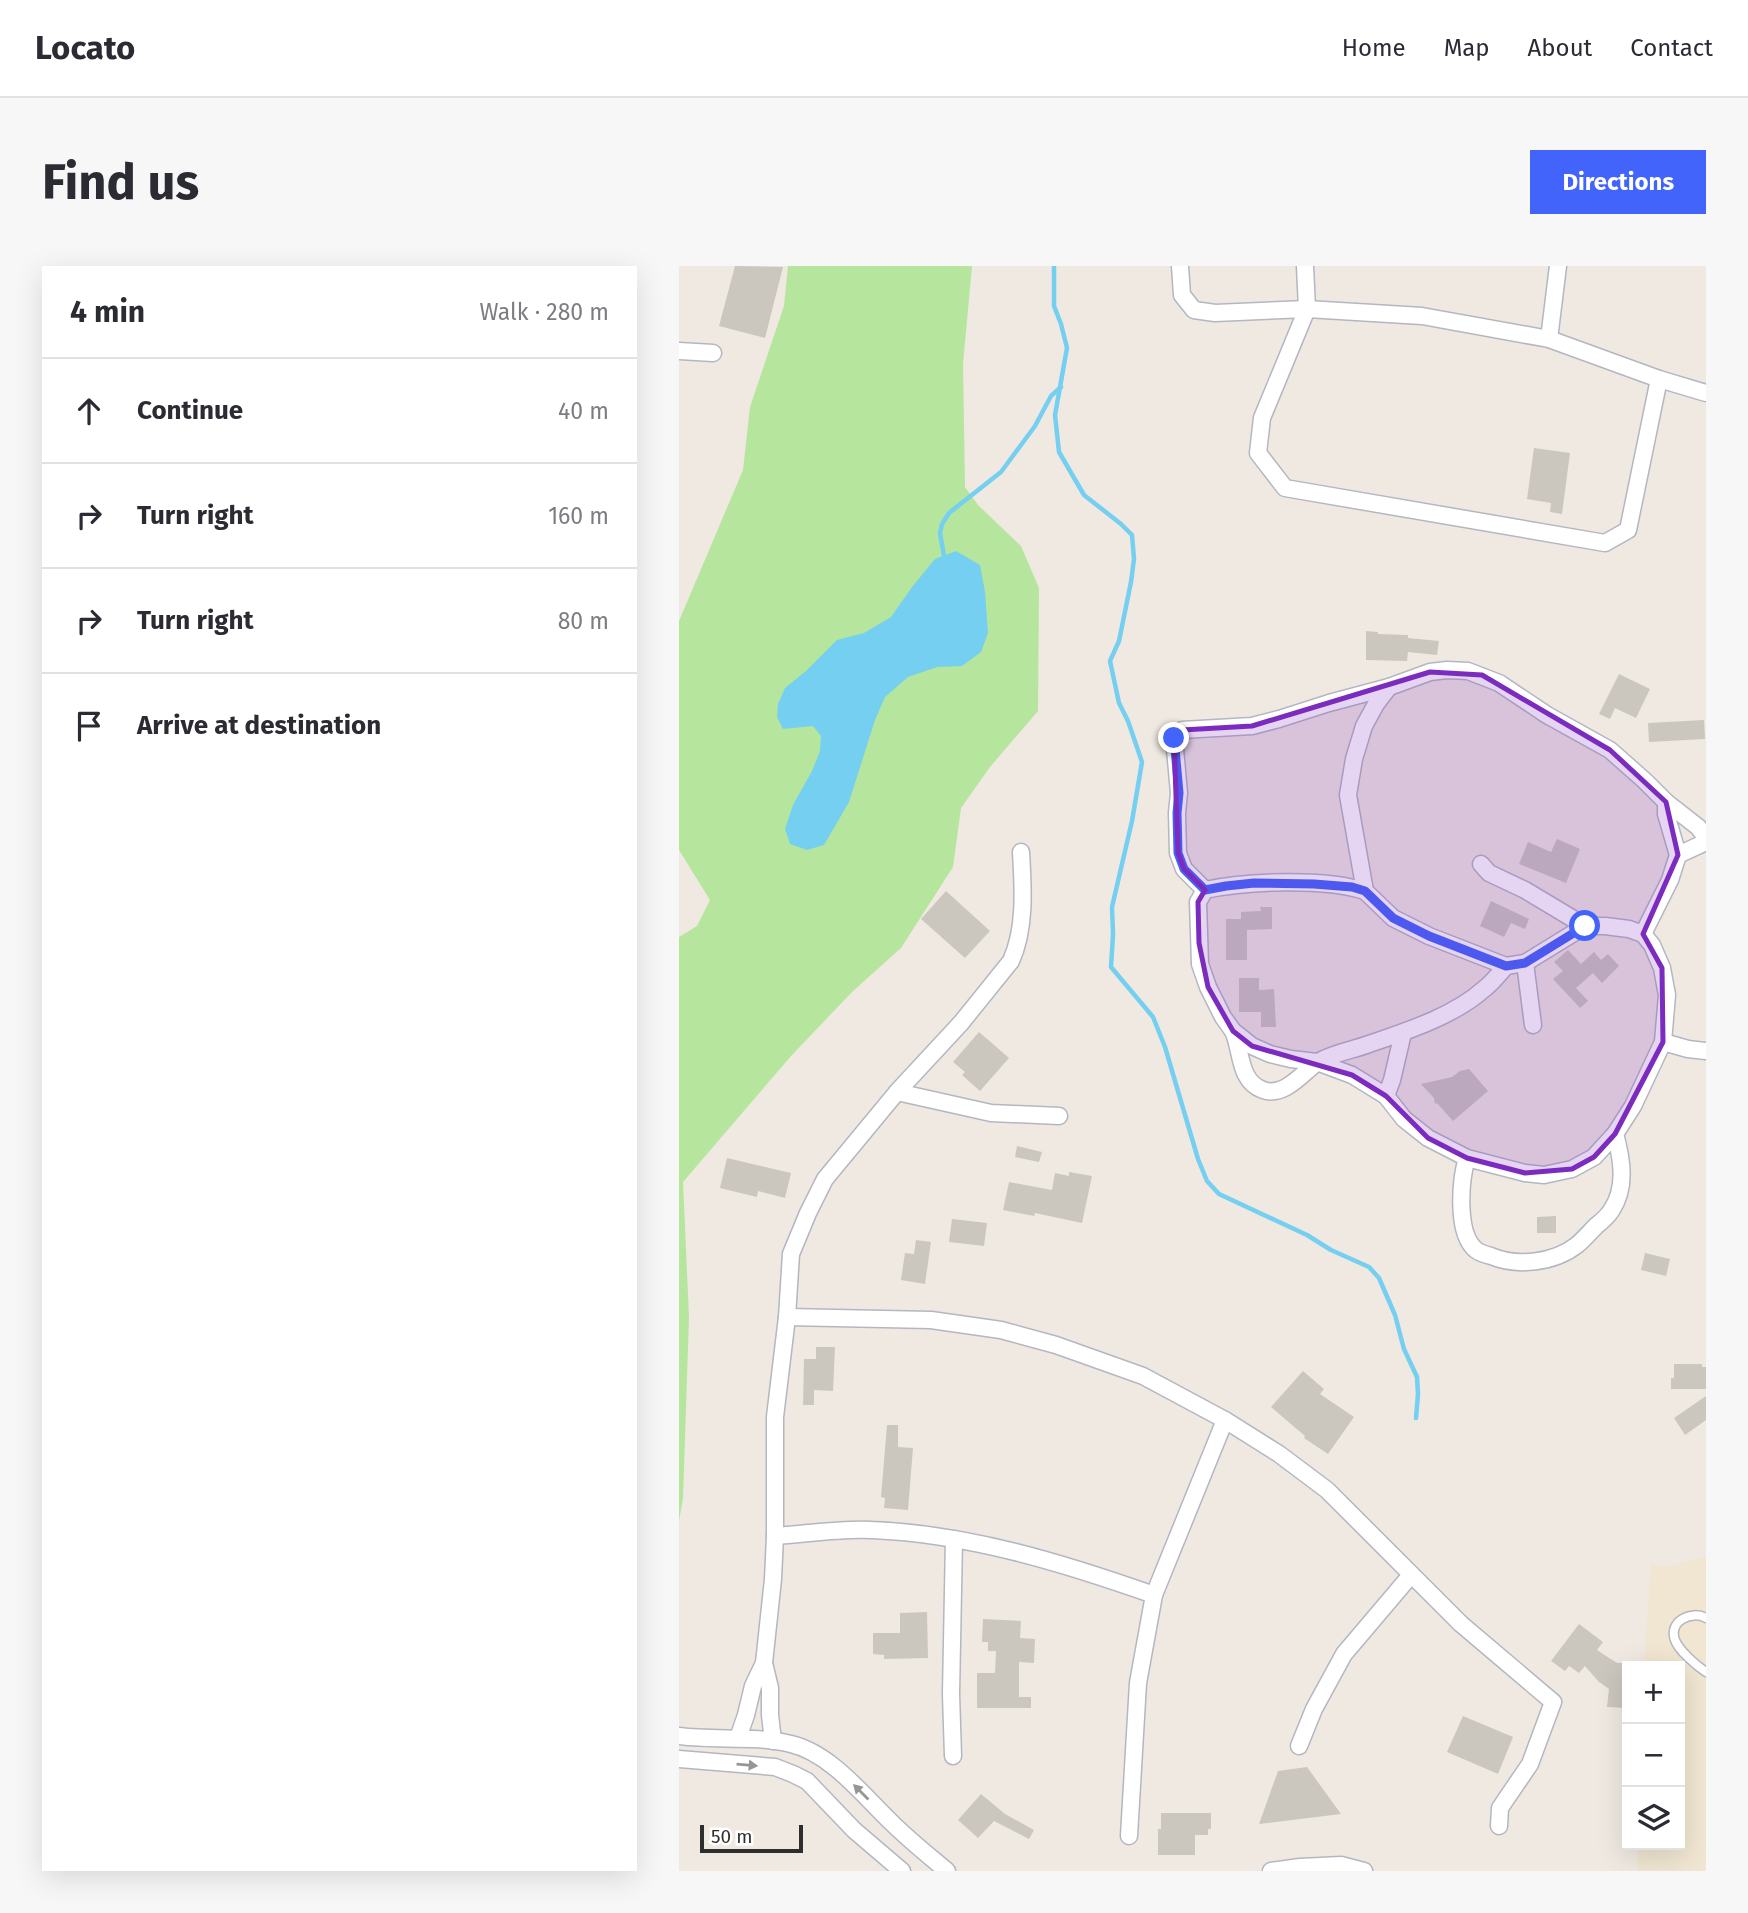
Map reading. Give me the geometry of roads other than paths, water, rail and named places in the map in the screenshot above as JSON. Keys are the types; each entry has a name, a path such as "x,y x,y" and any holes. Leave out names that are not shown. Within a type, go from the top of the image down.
{"street":[{"path":"1180,266 1182,295 1194,310 1215,313 1307,309 1422,316 1549,339 1706,393"},
{"path":"1305,266 1307,309 1262,418 1258,453 1285,488 1605,543 1628,530 1659,379"},
{"path":"1549,339 1558,266"},
{"path":"679,351 713,353"},
{"path":"1205,890 1184,869 1178,853 1179,793 1174,738 1182,730 1252,726 1389,687 1430,672 1458,670 1499,682 1547,715 1610,750 1666,802 1698,827 1706,840 1678,855"},
{"path":"1365,891 1348,795 1354,759 1364,726 1389,687"},
{"path":"1643,934 1678,855 1666,814 1666,802"},
{"path":"738,1738 753,1686 764,1663 775,1536 775,1417 787,1317 791,1254 825,1179 897,1092 961,1023 1011,961 1019,938 1021,920 1021,852"},
{"path":"1233,1031 1252,1046 1270,1055 1317,1062 1352,1075 1385,1096 1404,1119 1428,1138 1467,1158 1525,1173 1544,1175 1572,1169 1594,1157 1615,1134 1633,1106 1663,1042 1667,995 1662,968 1652,945 1643,934 1629,929 1585,926 1525,890 1489,873 1481,864"},
{"path":"1506,966 1484,990 1450,1012 1403,1033 1317,1062 1294,1082 1279,1090 1264,1091 1250,1081 1242,1069 1238,1043 1215,1002 1200,964 1198,902 1205,890 1254,883 1352,887 1365,891 1393,918 1429,936 1506,966 1525,963 1585,926"},
{"path":"1525,963 1533,1025"},
{"path":"1385,1096 1392,1080 1403,1033"},
{"path":"1663,1042 1706,1051"},
{"path":"897,1092 991,1113 1059,1116"},
{"path":"1467,1158 1462,1175 1461,1205 1465,1232 1475,1250 1499,1260 1525,1263 1556,1257 1576,1246 1611,1210 1619,1190 1623,1168 1615,1134"},
{"path":"787,1317 931,1321 1001,1329 1143,1376 1225,1420 1279,1454 1327,1490 1461,1624 1553,1702 1530,1764 1500,1808 1499,1826"},
{"path":"1129,1836 1138,1683 1154,1595 1225,1420"},
{"path":"775,1536 871,1530 954,1539 1043,1559 1154,1595"},
{"path":"953,1756 951,1694 954,1539"},
{"path":"1299,1746 1314,1709 1344,1654 1411,1575"},
{"path":"764,1663 770,1688 773,1741"},
{"path":"679,1736 773,1741 806,1749 827,1762 947,1871"},
{"path":"679,1759 775,1767 793,1774 807,1781 866,1840 899,1868 914,1843"},
{"path":"866,1840 891,1822"},
{"path":"1271,1871 1341,1866 1364,1871"}],"lane":[{"path":"1706,1618 1692,1614 1682,1618 1674,1631 1674,1639 1679,1647 1706,1672"}],"water":[{"path":"956,551 980,565 988,633 981,652 962,666 937,667 908,677 885,697 849,802 824,845 807,850 790,844 785,829 793,805 820,751 821,736 813,726 783,729 777,717 778,704 785,688 837,640 864,633 891,617 935,559"}],"waterway":[{"path":"1054,266 1054,306 1067,348 1055,415 1059,452 1084,495 1132,535 1134,559 1119,641 1110,661 1119,703 1142,762 1132,821 1112,907 1111,967 1153,1017 1207,1181 1219,1194 1369,1267 1379,1278 1395,1315 1404,1349 1417,1377 1416,1418"},
{"path":"944,556 940,533 949,513 1001,472 1035,426 1051,396 1061,387"}]}
